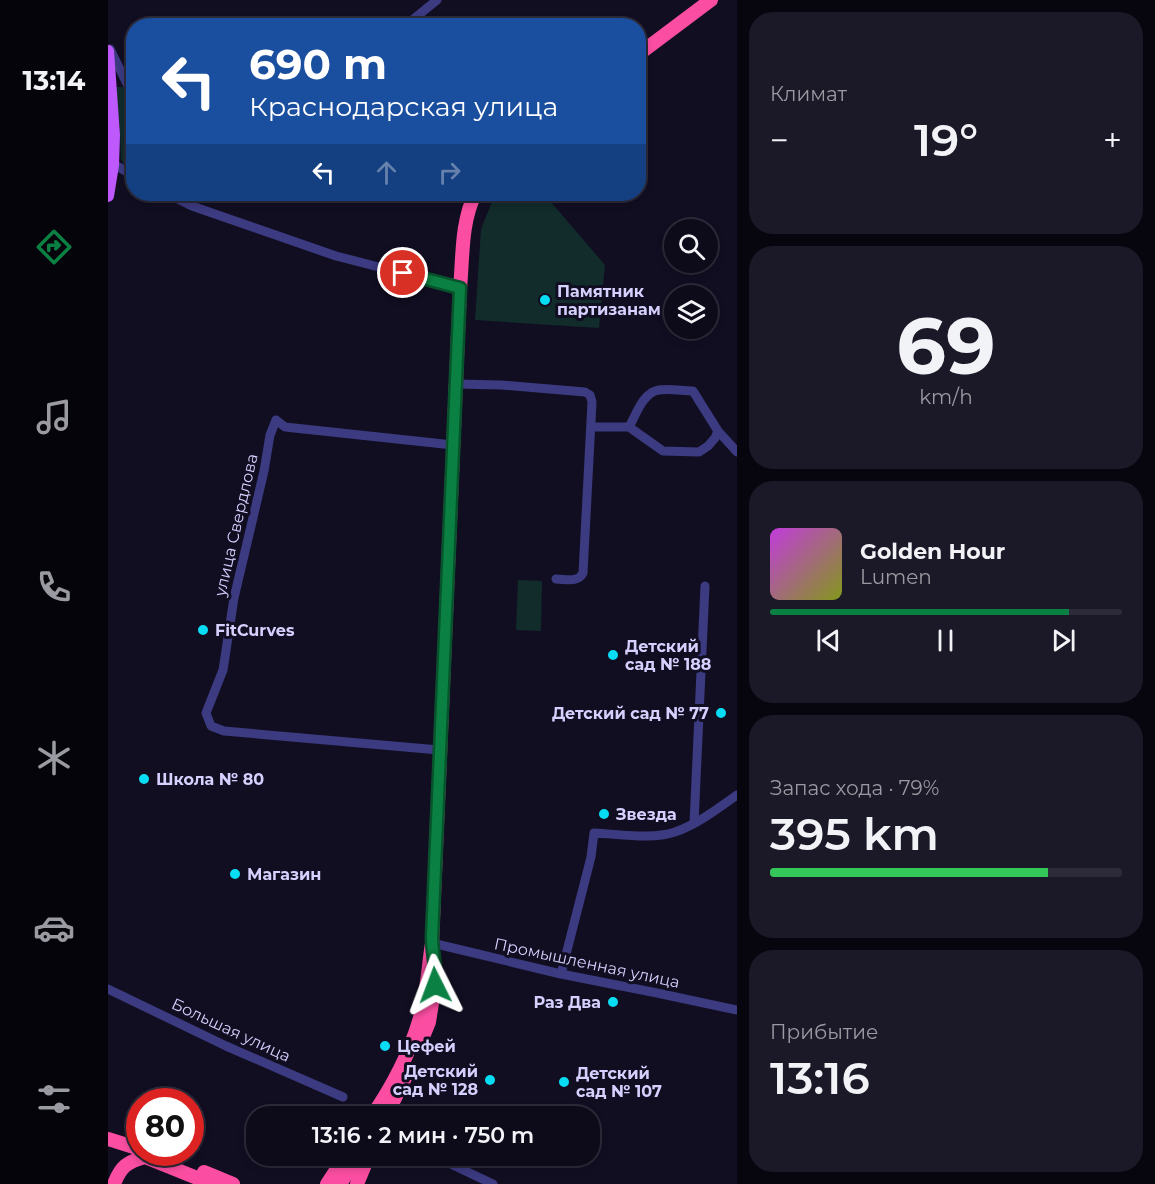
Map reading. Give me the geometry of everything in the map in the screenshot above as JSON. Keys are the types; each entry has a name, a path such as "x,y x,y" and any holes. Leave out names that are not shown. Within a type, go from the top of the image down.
{"highway":[{"path":"646,49 711,0"},
{"path":"378,1106 399,1070 420,1020 432,943 460,288 464,228 472,201"},
{"path":"390,1106 429,1022 437,972 432,943"},
{"path":"108,1140 126,1145"},
{"path":"114,1184 126,1164 145,1157 212,1184"},
{"path":"188,1166 233,1184"},
{"path":"326,1184 338,1178 349,1166"},
{"path":"357,1184 364,1166"}],"main road":[{"path":"108,51 114,135 108,196"}],"street":[{"path":"415,18 437,0"},
{"path":"108,46 126,82"},
{"path":"111,163 126,171"},
{"path":"182,201 336,256 460,288"},
{"path":"188,201 192,206"},
{"path":"456,384 501,385 590,395 592,402 583,573 576,580 556,579"},
{"path":"629,427 643,401 651,393 658,390 693,391 718,431 736,452"},
{"name":"улица Свердлова","path":"440,750 224,731 211,726 206,713 223,670 234,598 262,481 270,435 276,420 285,427 453,445"},
{"path":"591,427 629,427 663,451 699,452 708,446 718,431"},
{"path":"694,823 705,586"},
{"path":"561,974 591,856 594,833 658,835 676,832 736,795"},
{"name":"Промышленная улица","path":"432,943 561,974 736,1010"},
{"name":"Большая улица","path":"108,989 226,1046 344,1097"},
{"path":"456,1166 493,1184"}],"green space":[{"path":"123,87 126,91 126,166 121,159 115,89"},
{"path":"550,201 605,265 599,328 475,320 481,229 492,202"},
{"path":"518,580 542,581 541,631 516,630"}],"place":[{"name":"Памятник партизанам","path":"545,300"},
{"name":"FitCurves","path":"203,630"},
{"name":"Детский сад № 188","path":"613,655"},
{"name":"Детский сад № 77","path":"721,713"},
{"name":"Школа № 80","path":"144,779"},
{"name":"Звезда","path":"604,814"},
{"name":"Магазин","path":"235,874"},
{"name":"Раз Два","path":"613,1002"},
{"name":"Цефей","path":"385,1046"},
{"name":"Детский сад № 128","path":"490,1080"},
{"name":"Детский сад № 107","path":"564,1082"}],"route":[{"path":"403,273 460,288 432,937 437,972 435,985"}]}
